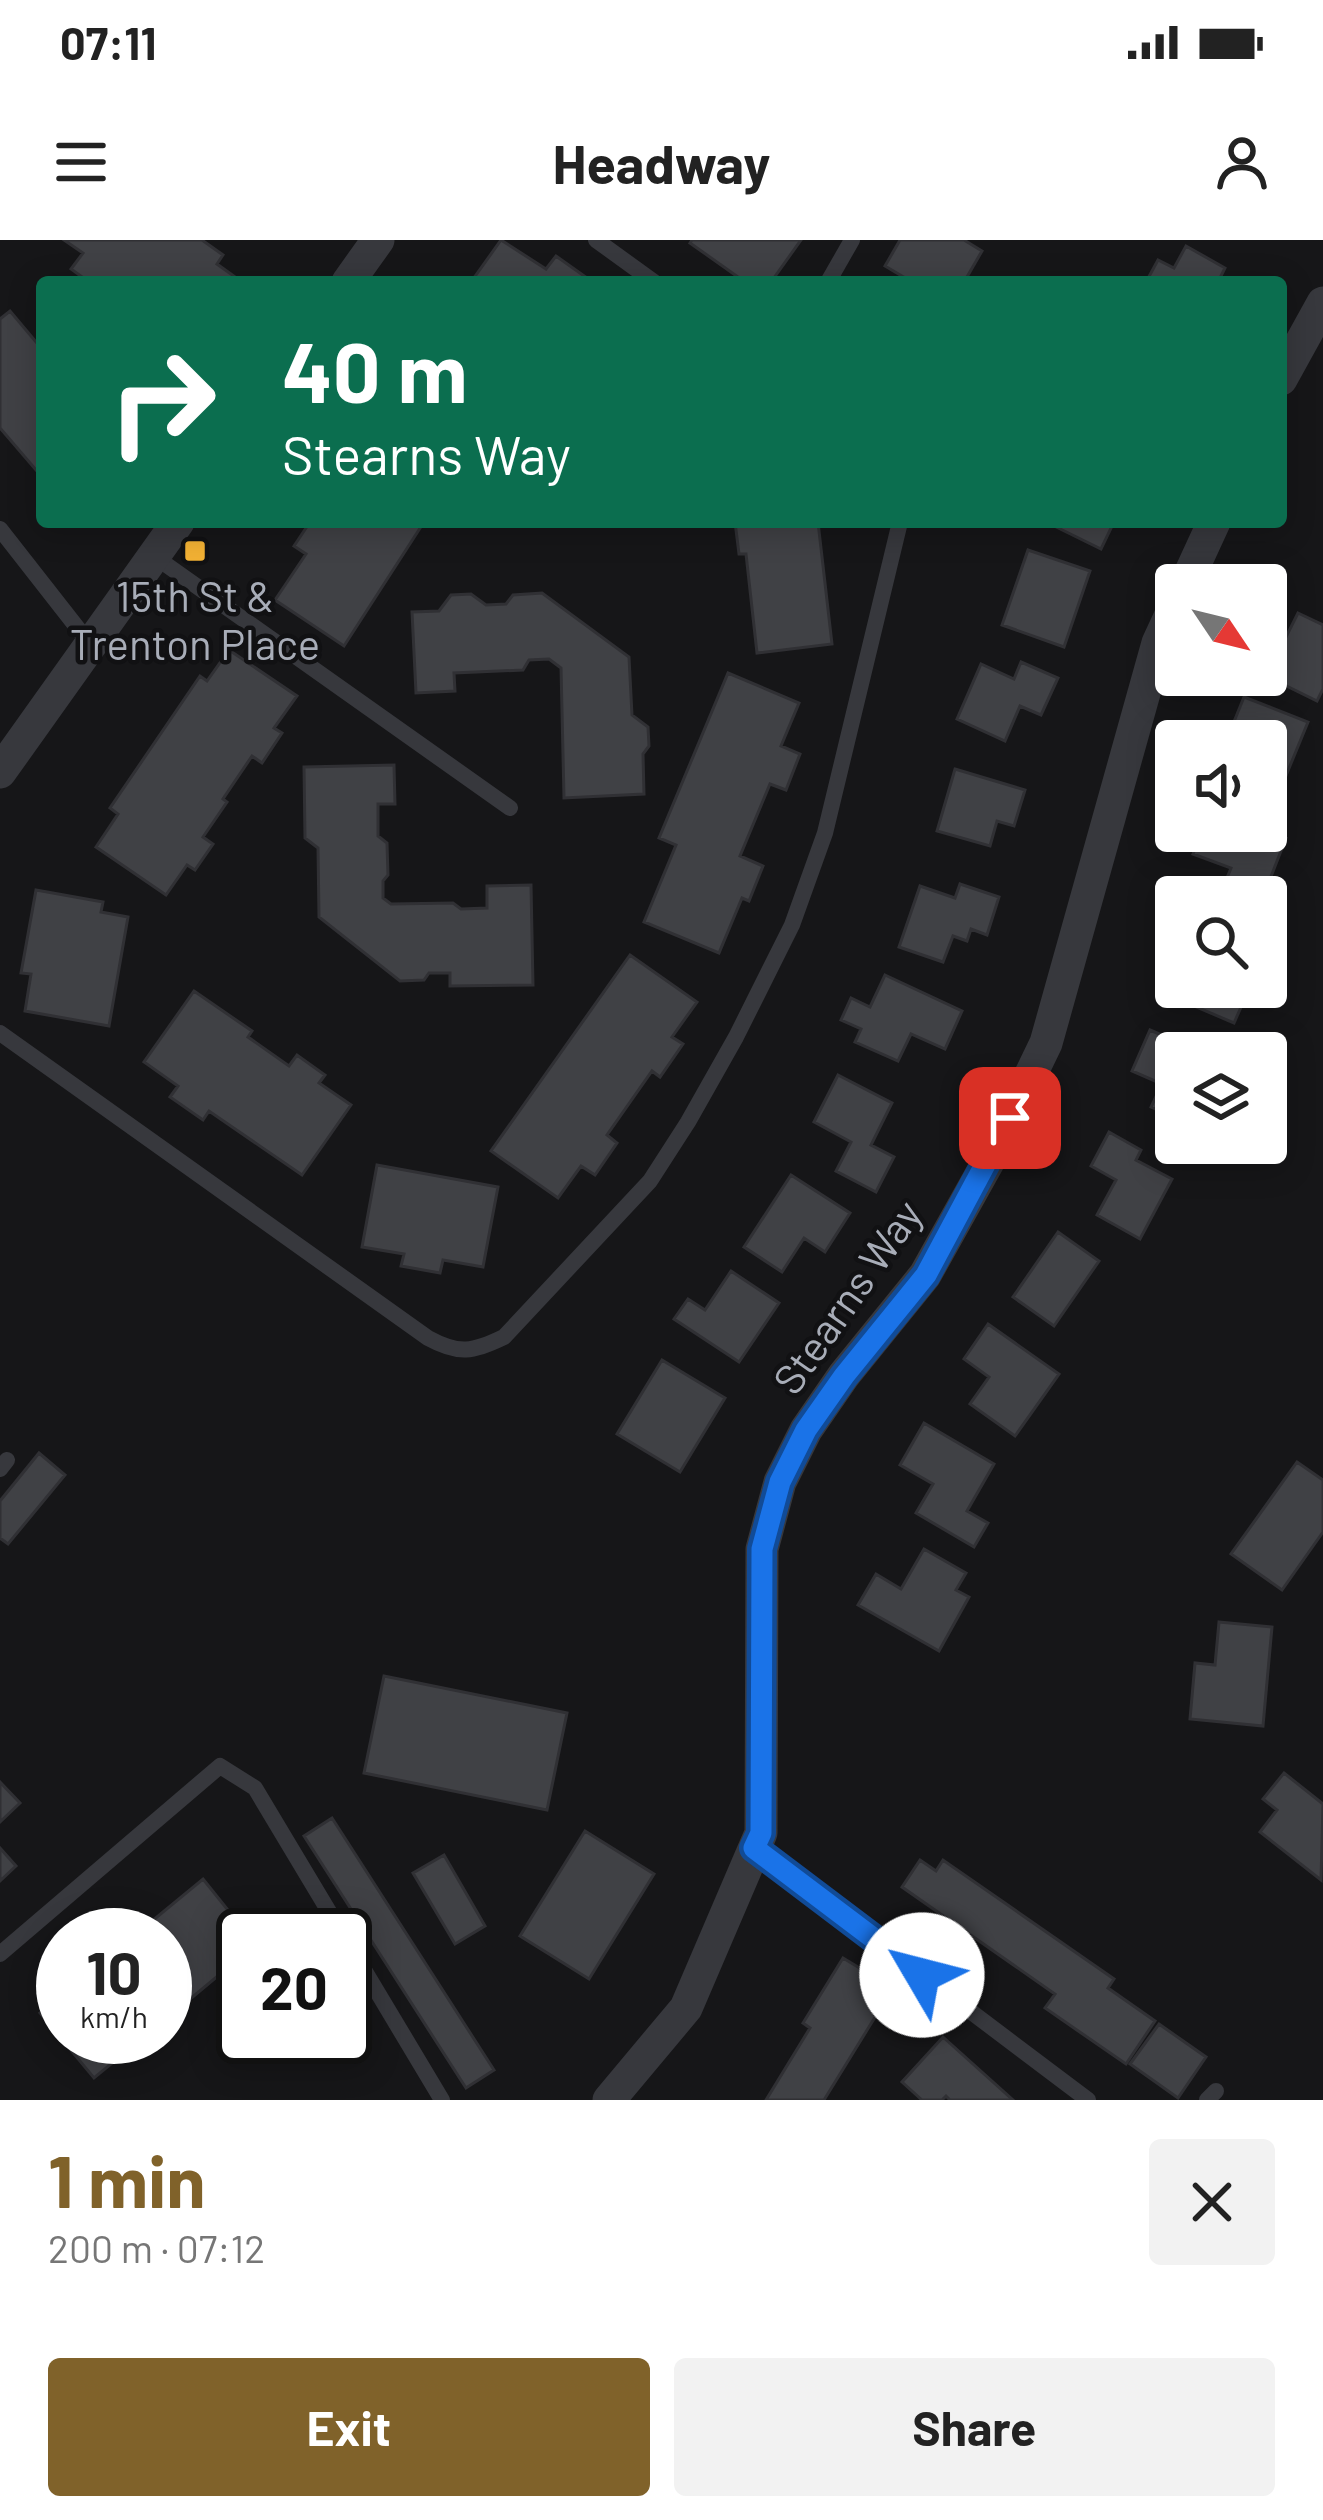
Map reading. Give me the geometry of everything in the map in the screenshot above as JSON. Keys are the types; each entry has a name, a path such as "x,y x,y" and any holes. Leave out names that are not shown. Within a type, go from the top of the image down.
{"street":[{"path":"352,276 378,240"},
{"path":"1287,368 1323,303"},
{"path":"0,772 174,528"},
{"path":"1195,564 1211,528"},
{"name":"Stearns Way","path":"609,2100 686,2008 761,1833 762,1549 780,1482 806,1430 926,1275 1046,1043 1155,654"}],"lane":[{"path":"596,240 646,276"},
{"path":"831,276 852,240"},
{"path":"0,1033 428,1338 474,1352 504,1337 650,1180 736,1037 792,925 825,833 899,528"},
{"path":"0,530 90,644"},
{"path":"154,556 510,808"},
{"path":"0,1954 220,1766 255,1788 327,1908"},
{"path":"754,1848 1088,2100"},
{"path":"372,1983 442,2100"}],"building":[{"path":"64,240 202,240 223,255 217,264 234,276 81,276 71,269 83,253"},
{"path":"501,240 546,269 556,256 584,276 475,276"},
{"path":"801,240 775,276 737,276 690,243"},
{"path":"900,240 964,240 982,251 968,276 902,276 885,266"},
{"path":"1186,246 1225,268 1221,276 1149,276 1158,260 1174,268"},
{"path":"10,311 36,342 36,470 0,428 0,319"},
{"path":"306,528 420,528 344,646 275,600 306,554 294,546"},
{"path":"736,528 819,528 832,644 757,653 746,554 739,554"},
{"path":"1058,528 1111,528 1101,549"},
{"path":"1028,550 1090,571 1064,647 1002,625"},
{"path":"542,593 629,657 632,715 648,727 644,794 564,798 561,668 549,659 529,660 523,670 454,673 455,691 416,693 412,612 439,611 451,595 471,594 486,605 506,604 513,595"},
{"path":"1298,613 1323,625 1323,689 1317,701 1287,686 1287,635"},
{"path":"229,650 297,696 274,728 282,733 262,763 252,756 223,799 227,802 203,837 213,844 195,870 187,865 166,895 96,847 118,814 110,808 200,676 207,681"},
{"path":"1021,662 1058,678 1041,715 1020,706 1005,741 957,719 981,664 1014,679"},
{"path":"728,673 799,703 781,746 800,754 786,790 770,784 740,856 763,866 749,901 742,898 719,953 644,922 676,845 659,838"},
{"path":"1244,697 1308,722 1287,773 1287,720 1235,720"},
{"path":"394,765 395,804 378,804 378,836 387,843 383,898 391,904 487,908 487,886 531,885 533,985 450,986 450,973 400,981 319,917 318,848 305,838 304,767"},
{"path":"955,769 1025,790 1014,826 997,821 990,846 937,831"},
{"path":"1281,852 1271,876 1228,876 1231,868 1193,854"},
{"path":"960,884 999,897 987,935 971,929 967,941 953,936 943,962 899,947 920,886 955,898"},
{"path":"36,890 103,902 101,912 128,917 109,1026 25,1011 31,974 21,973"},
{"path":"630,955 697,1002 672,1037 683,1044 660,1077 652,1071 607,1135 617,1143 595,1175 581,1166 558,1198 491,1151"},
{"path":"885,975 962,1011 945,1049 911,1034 898,1061 855,1042 861,1029 841,1020 851,998 870,1007"},
{"path":"194,991 252,1031 248,1037 289,1066 297,1055 325,1075 319,1083 351,1105 302,1175 209,1111 203,1120 170,1097 178,1086 144,1062"},
{"path":"1199,1008 1241,1008 1234,1023"},
{"path":"1150,1030 1155,1032 1155,1081 1132,1071"},
{"path":"838,1075 892,1103 871,1145 894,1157 876,1192 836,1171 851,1142 814,1122"},
{"path":"1109,1132 1141,1150 1136,1160 1172,1179 1140,1239 1097,1215 1116,1180 1091,1166"},
{"path":"377,1165 498,1187 483,1267 443,1260 440,1273 401,1266 404,1254 362,1247"},
{"path":"791,1175 850,1213 825,1252 804,1238 782,1272 744,1247"},
{"path":"1058,1232 1099,1261 1054,1326 1013,1297"},
{"path":"731,1271 779,1303 739,1362 674,1319 688,1299 705,1310"},
{"path":"988,1324 1059,1374 1015,1436 970,1404 989,1377 964,1359"},
{"path":"662,1360 725,1398 680,1472 617,1434"},
{"path":"924,1423 994,1464 967,1511 988,1523 974,1547 916,1513 933,1484 900,1465"},
{"path":"39,1453 65,1475 8,1544 0,1538 0,1501"},
{"path":"1297,1462 1323,1480 1323,1532 1282,1590 1231,1554"},
{"path":"924,1549 966,1573 956,1590 969,1597 939,1651 858,1605 876,1574 901,1589"},
{"path":"1219,1622 1272,1627 1263,1726 1190,1719 1195,1663 1215,1665"},
{"path":"384,1676 567,1713 547,1810 364,1773"},
{"path":"1284,1773 1323,1804 1321,1880 1260,1832 1277,1810 1263,1799"},
{"path":"0,1782 20,1803 0,1822"},
{"path":"332,1818 494,2070 466,2088 372,1942 372,1908 350,1908 304,1836"},
{"path":"585,1831 654,1874 589,1979 520,1936"},
{"path":"0,1848 16,1866 0,1881"},
{"path":"444,1855 485,1926 455,1944 413,1873"},
{"path":"920,1860 936,1871 943,1860 1114,1979 1108,1988 1155,2021 1126,2064 1045,2008 1055,1994 902,1887"},
{"path":"203,1879 226,1908 216,1908 216,1978 192,1998 192,1908 168,1908"},
{"path":"843,1958 893,1988 824,2100 766,2100 810,2028 803,2023"},
{"path":"1159,2024 1206,2057 1178,2098 1130,2064"},
{"path":"943,2037 1013,2100 950,2100 946,2096 922,2100 902,2082"},
{"path":"82,2064 111,2064 94,2078"}],"place":[{"name":"15th St & Trenton Place","path":"195,551"}],"route":[{"path":"922,1975 754,1848 761,1833 762,1549 780,1482 806,1430 926,1275 1010,1118"}]}
